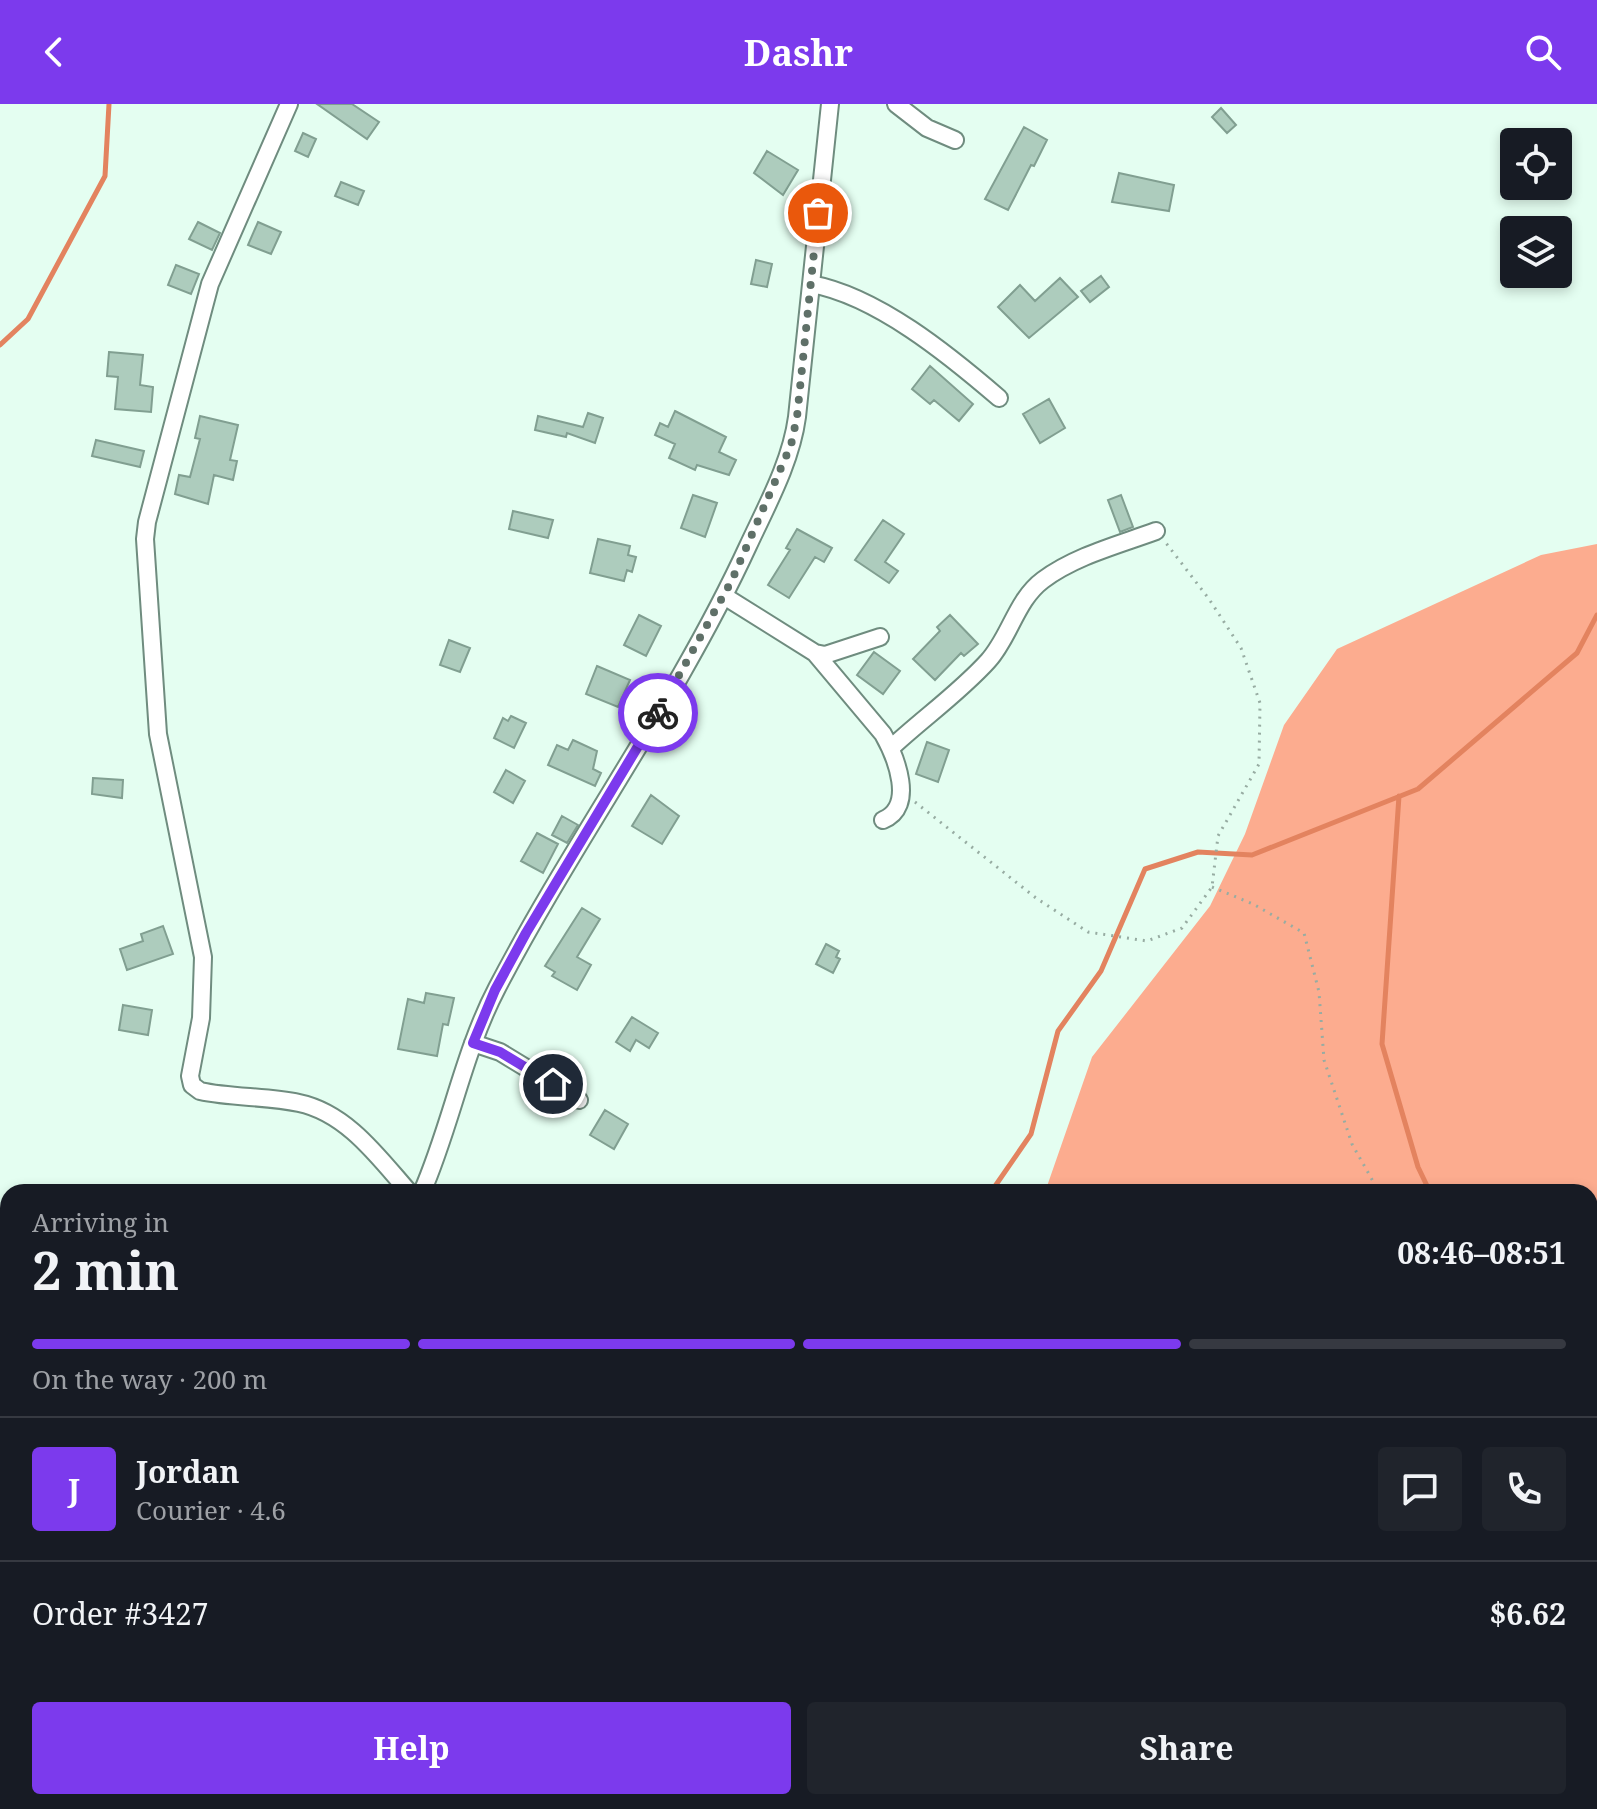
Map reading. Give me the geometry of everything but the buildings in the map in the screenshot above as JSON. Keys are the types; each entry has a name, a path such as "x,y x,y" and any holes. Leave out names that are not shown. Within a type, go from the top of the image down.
{"street":[{"path":"289,104 210,284 145,539 158,734 203,957 201,1018 190,1076 192,1085 200,1091 301,1103 322,1110 347,1126 401,1184"},
{"path":"425,1184 473,1043 495,990 724,596 766,507 795,433 830,104"},
{"path":"896,104 927,128 955,140"},
{"path":"811,284 850,296 929,341 999,398"},
{"path":"891,748 987,662 1001,645 1030,591 1042,581 1095,554 1156,531"},
{"path":"724,596 815,653 883,734 891,748 901,791 900,806 892,816 883,820"},
{"path":"815,653 825,655 880,637"},
{"path":"473,1043 500,1052 579,1100"}],"path":[{"path":"901,791 1036,898 1088,932 1147,941 1182,928 1212,887 1218,836 1259,764 1260,703 1241,648 1209,599 1156,531"},
{"path":"1212,887 1253,904 1304,933 1319,992 1324,1060 1352,1144 1374,1184"}],"shaded area":[{"path":"1597,544 1597,1184 1048,1184 1092,1057 1210,906 1245,834 1284,725 1337,649 1541,555"}],"waterway":[{"path":"0,345 28,319 105,176 109,104"},
{"path":"997,1184 1031,1134 1058,1031 1101,971 1145,869 1198,852 1252,855 1418,789 1577,653 1597,615"},
{"path":"1399,796 1382,1044 1418,1167 1426,1184"}],"way so far":[{"path":"658,713 724,596 766,507 795,433 818,213"}],"route":[{"path":"553,1084 500,1052 473,1043 495,990 526,933 658,713"}]}
